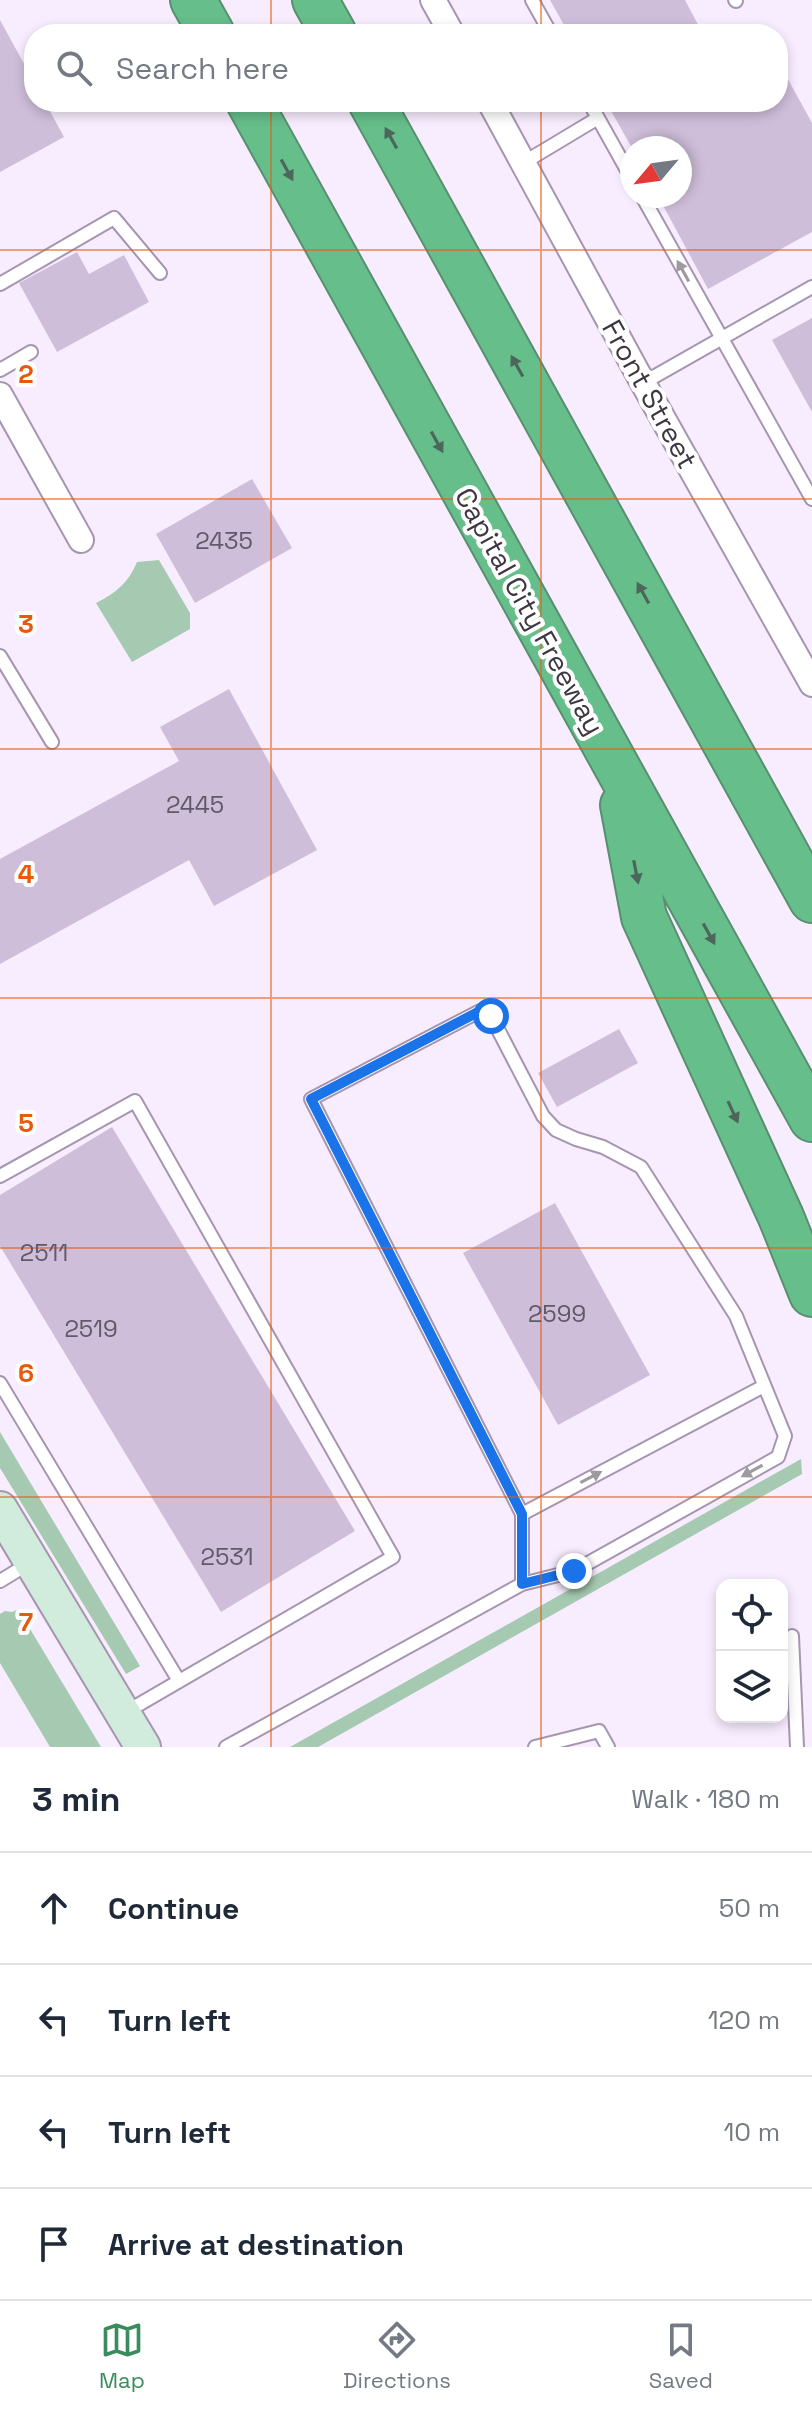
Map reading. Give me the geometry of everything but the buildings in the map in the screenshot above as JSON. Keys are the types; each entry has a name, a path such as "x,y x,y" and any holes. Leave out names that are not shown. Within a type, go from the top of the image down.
{"highway":[{"path":"193,0 206,24"},
{"path":"315,0 328,24"},
{"name":"Capital City Freeway","path":"255,112 812,1119"},
{"path":"377,112 812,900"},
{"path":"681,662 812,860"},
{"path":"616,768 644,917 812,1294"}],"street":[{"path":"433,0 446,24"},
{"name":"Front Street","path":"495,112 812,684"},
{"path":"0,395 81,540"},
{"path":"0,1509 143,1747"}],"lane":[{"path":"532,0 545,24"},
{"path":"595,112 620,157"},
{"path":"523,163 598,118"},
{"path":"649,208 812,499"},
{"path":"0,284 114,218 160,273"},
{"path":"643,383 812,287"},
{"path":"0,370 31,352"},
{"path":"0,656 52,742"},
{"path":"226,1747 522,1584 574,1571 778,1457 785,1436 736,1316 641,1167 603,1147 556,1130 543,1116 491,1016 480,1011 311,1099 522,1514 522,1584"},
{"path":"0,1176 135,1101 393,1557 123,1714"},
{"path":"0,1383 179,1681"},
{"path":"522,1514 764,1386"},
{"path":"0,1581 32,1562"},
{"path":"792,1636 797,1747"},
{"path":"535,1747 599,1731 608,1747"}],"green space":[{"path":"159,560 190,613 190,629 132,662 96,603 121,586 137,562"},
{"path":"0,1432 140,1666 126,1674 0,1468"},
{"path":"801,1459 802,1474 318,1747 290,1747"},
{"path":"18,1609 101,1747 50,1747 0,1663 0,1614"}],"route":[{"path":"491,1016 480,1011 311,1099 522,1514 522,1584 574,1571"}]}
